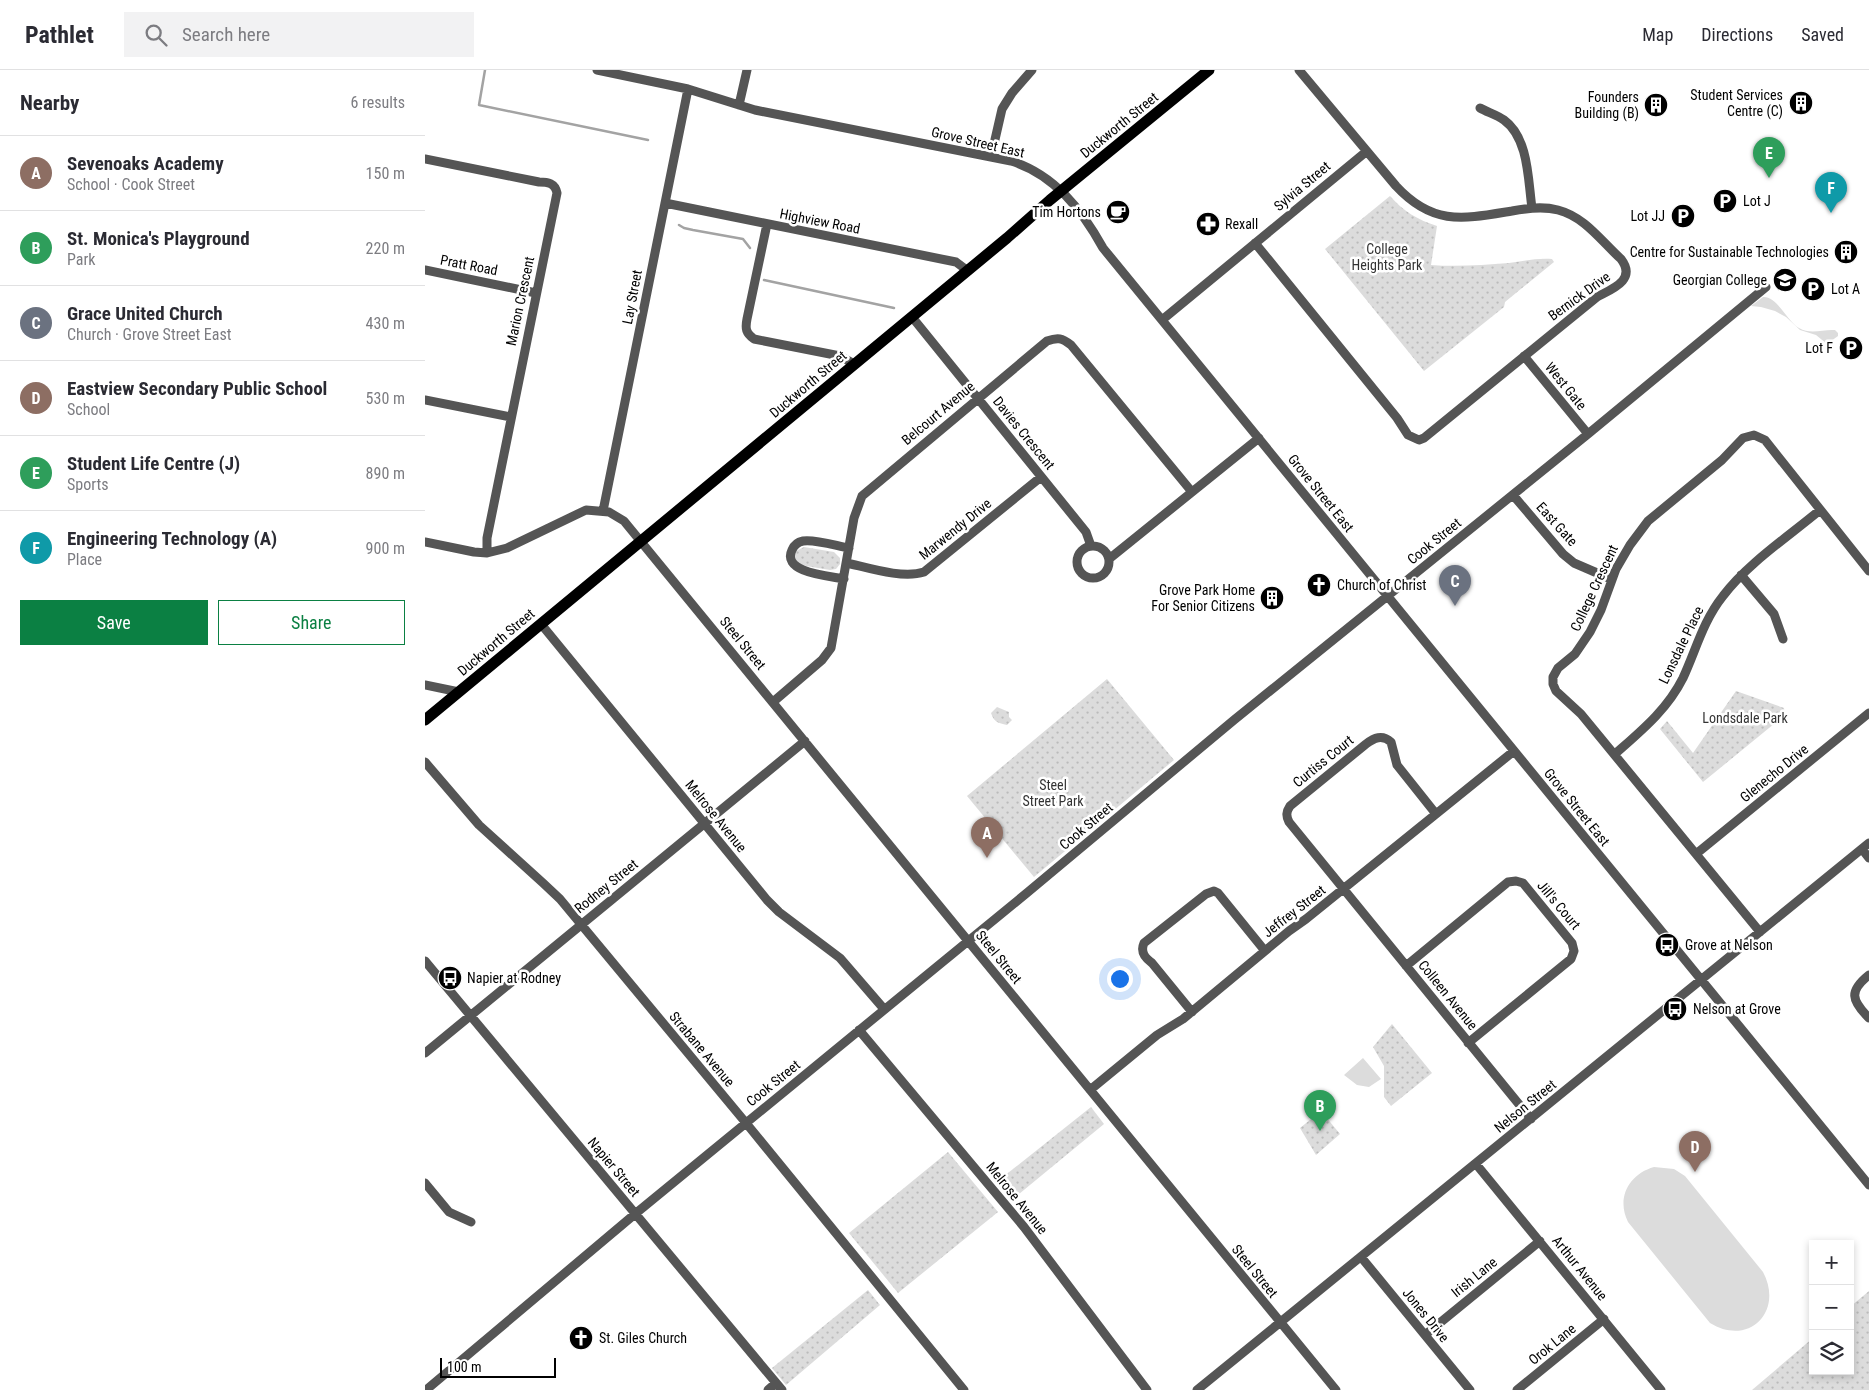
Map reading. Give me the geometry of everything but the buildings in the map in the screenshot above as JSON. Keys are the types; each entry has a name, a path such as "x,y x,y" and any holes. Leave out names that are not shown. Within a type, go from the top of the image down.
{"main road":[{"name":"Duckworth Street","path":"425,720 1209,70"}],"street":[{"name":"Grove Street East","path":"597,70 688,89 739,105 805,120 1011,161 1030,168 1050,180 1089,225 1103,248 1869,1185"},
{"path":"739,105 747,70"},
{"path":"991,157 1002,109 1012,93 1032,70"},
{"name":"Bernick Drive","path":"1255,244 1397,418 1408,435 1413,439 1419,440 1424,438 1597,297 1621,284 1627,272 1621,259 1585,224 1573,216 1558,210 1532,208 1471,218 1438,215 1421,208 1405,196 1299,70"},
{"name":"Lay Street","path":"603,511 688,89"},
{"path":"1480,108 1505,121 1515,133 1525,158 1532,208"},
{"name":"Sylvia Street","path":"1162,320 1367,151"},
{"name":"Marion Crescent","path":"425,159 548,182 555,187 557,193 487,538 487,553"},
{"name":"Highview Road","path":"665,203 956,262 968,271"},
{"path":"767,224 745,329 749,336 754,339 840,356 854,364"},
{"name":"Pratt Road","path":"425,270 536,293"},
{"name":"Cook Street","path":"427,1388 1234,720 1588,434 1766,287"},
{"name":"Davies Crescent","path":"912,317 1086,532 1091,546 1104,550 1109,559"},
{"name":"Belcourt Avenue","path":"773,702 822,660 831,648 858,503 866,490 1047,341 1061,338 1071,345 1192,492"},
{"name":"West Gate","path":"1524,356 1588,434"},
{"path":"425,400 511,417"},
{"name":"College Crescent","path":"1760,932 1615,754 1581,714 1556,691 1553,678 1558,668 1575,654 1590,632 1601,610 1611,579 1623,556 1648,522 1722,460 1743,438 1749,435 1765,440 1869,571"},
{"path":"1091,546 1078,556 1077,566 1083,575 1089,578 1099,577 1107,570 1109,559 1259,438"},
{"name":"Marwendy Drive","path":"847,563 902,574 924,572 1041,477"},
{"name":"East Gate","path":"1513,495 1563,554 1580,566 1611,579"},
{"path":"425,542 487,553 507,548 587,510 603,511"},
{"name":"Lonsdale Place","path":"1615,754 1650,723 1667,703 1683,678 1705,623 1724,594 1741,574 1820,510"},
{"name":"Steel Street","path":"603,511 620,518 641,541 1336,1390"},
{"path":"844,579 798,569 791,562 790,556 792,548 797,543 805,541 849,548"},
{"path":"1741,574 1774,614 1783,639"},
{"name":"Melrose Avenue","path":"541,624 773,907 841,958 884,1009"},
{"path":"425,685 459,692"},
{"name":"Glenecho Drive","path":"1696,854 1869,713"},
{"name":"Curtiss Court","path":"1344,889 1286,817 1290,806 1308,791 1372,739 1385,737 1391,742 1397,765 1436,814"},
{"name":"Rodney Street","path":"425,1053 805,741"},
{"name":"Jeffrey Street","path":"1090,1090 1157,1034 1192,1012 1514,751"},
{"name":"Strabane Avenue","path":"425,762 479,826 543,883 581,925 964,1390"},
{"path":"1865,846 1869,858"},
{"name":"Nelson Street","path":"1197,1390 1865,846"},
{"name":"Jill's Court","path":"1406,966 1508,882 1516,881 1523,883 1572,943 1574,951 1571,959 1469,1043"},
{"name":"Colleen Avenue","path":"1344,889 1531,1119"},
{"path":"1192,1012 1153,963 1145,958 1143,954 1144,943 1206,894 1214,891 1217,892 1265,951"},
{"name":"Napier Street","path":"425,961 779,1386"},
{"path":"1869,975 1859,982 1855,988 1854,995 1856,1003 1869,1018"},
{"name":"Melrose Avenue","path":"859,1030 1024,1227 1147,1390"},
{"name":"Arthur Avenue","path":"1476,1164 1661,1390"},
{"path":"425,1183 449,1212 471,1222"},
{"name":"Irish Lane","path":"1425,1334 1540,1241"},
{"name":"Jones Drive","path":"1361,1257 1470,1390"},
{"name":"Orok Lane","path":"1517,1390 1604,1319"},
{"path":"768,1390 779,1386"}],"green space":[{"name":"College Heights Park","path":"1390,196 1411,214 1437,226 1431,265 1480,265 1541,259 1552,259 1554,262 1505,302 1504,307 1424,371 1325,249"},
{"path":"1763,297 1773,300 1799,328 1813,331 1835,330 1838,336 1827,344 1816,335 1800,330 1786,317 1775,311 1751,306"},
{"path":"804,547 834,552 840,558 840,564 836,569 830,570 800,565 794,558 796,551"},
{"name":"Steel Street Park","path":"1107,679 1174,760 1034,877 967,796"},
{"name":"Londsdale Park","path":"1736,691 1784,708 1785,715 1703,782 1660,729 1667,721 1693,753"},
{"path":"997,707 1009,712 1009,717 1012,720 1007,725 997,722 993,718 991,713"},
{"path":"1392,1024 1432,1073 1391,1106 1384,1097 1384,1066 1373,1047"},
{"path":"1363,1058 1381,1079 1369,1087 1357,1085 1344,1075"},
{"path":"1091,1107 1104,1124 1013,1199 998,1181"},
{"path":"1321,1111 1340,1134 1316,1155 1300,1128"},
{"path":"948,1152 998,1212 898,1293 849,1233"},
{"path":"1654,1167 1674,1169 1685,1176 1763,1272 1768,1286 1769,1300 1766,1312 1759,1321 1749,1328 1738,1331 1724,1329 1710,1323 1628,1222 1623,1204 1627,1188 1638,1175"},
{"path":"868,1290 880,1305 786,1385 772,1368"},
{"path":"1869,1291 1869,1390 1752,1390 1809,1341 1809,1375 1854,1375 1854,1304"}],"waterway":[{"path":"485,70 479,105 648,140"},
{"path":"679,225 693,230 743,239 750,248"},
{"path":"764,280 894,308"}],"place":[{"name":"Student Services Centre (C)","path":"1801,103"},
{"name":"Founders Building (B)","path":"1656,105"},
{"name":"Student Life Centre (J)","path":"1769,178"},
{"name":"Lot J","path":"1725,201"},
{"name":"Tim Hortons","path":"1118,212"},
{"name":"Engineering Technology (A)","path":"1831,213"},
{"name":"Lot JJ","path":"1683,216"},
{"name":"Rexall","path":"1208,224"},
{"name":"Centre for Sustainable Technologies","path":"1846,252"},
{"name":"Georgian College","path":"1785,280"},
{"name":"Lot A","path":"1813,289"},
{"name":"Lot F","path":"1851,348"},
{"name":"Church of Christ","path":"1319,585"},
{"name":"Grove Park Home For Senior Citizens","path":"1272,598"},
{"name":"Grace United Church","path":"1455,606"},
{"name":"Sevenoaks Academy","path":"987,858"},
{"name":"Grove at Nelson","path":"1667,945"},
{"name":"Napier at Rodney","path":"450,978"},
{"name":"Nelson at Grove","path":"1675,1009"},
{"name":"St. Monica's Playground","path":"1320,1131"},
{"name":"Eastview Secondary Public School","path":"1695,1172"},
{"name":"St. Giles Church","path":"581,1338"}]}
